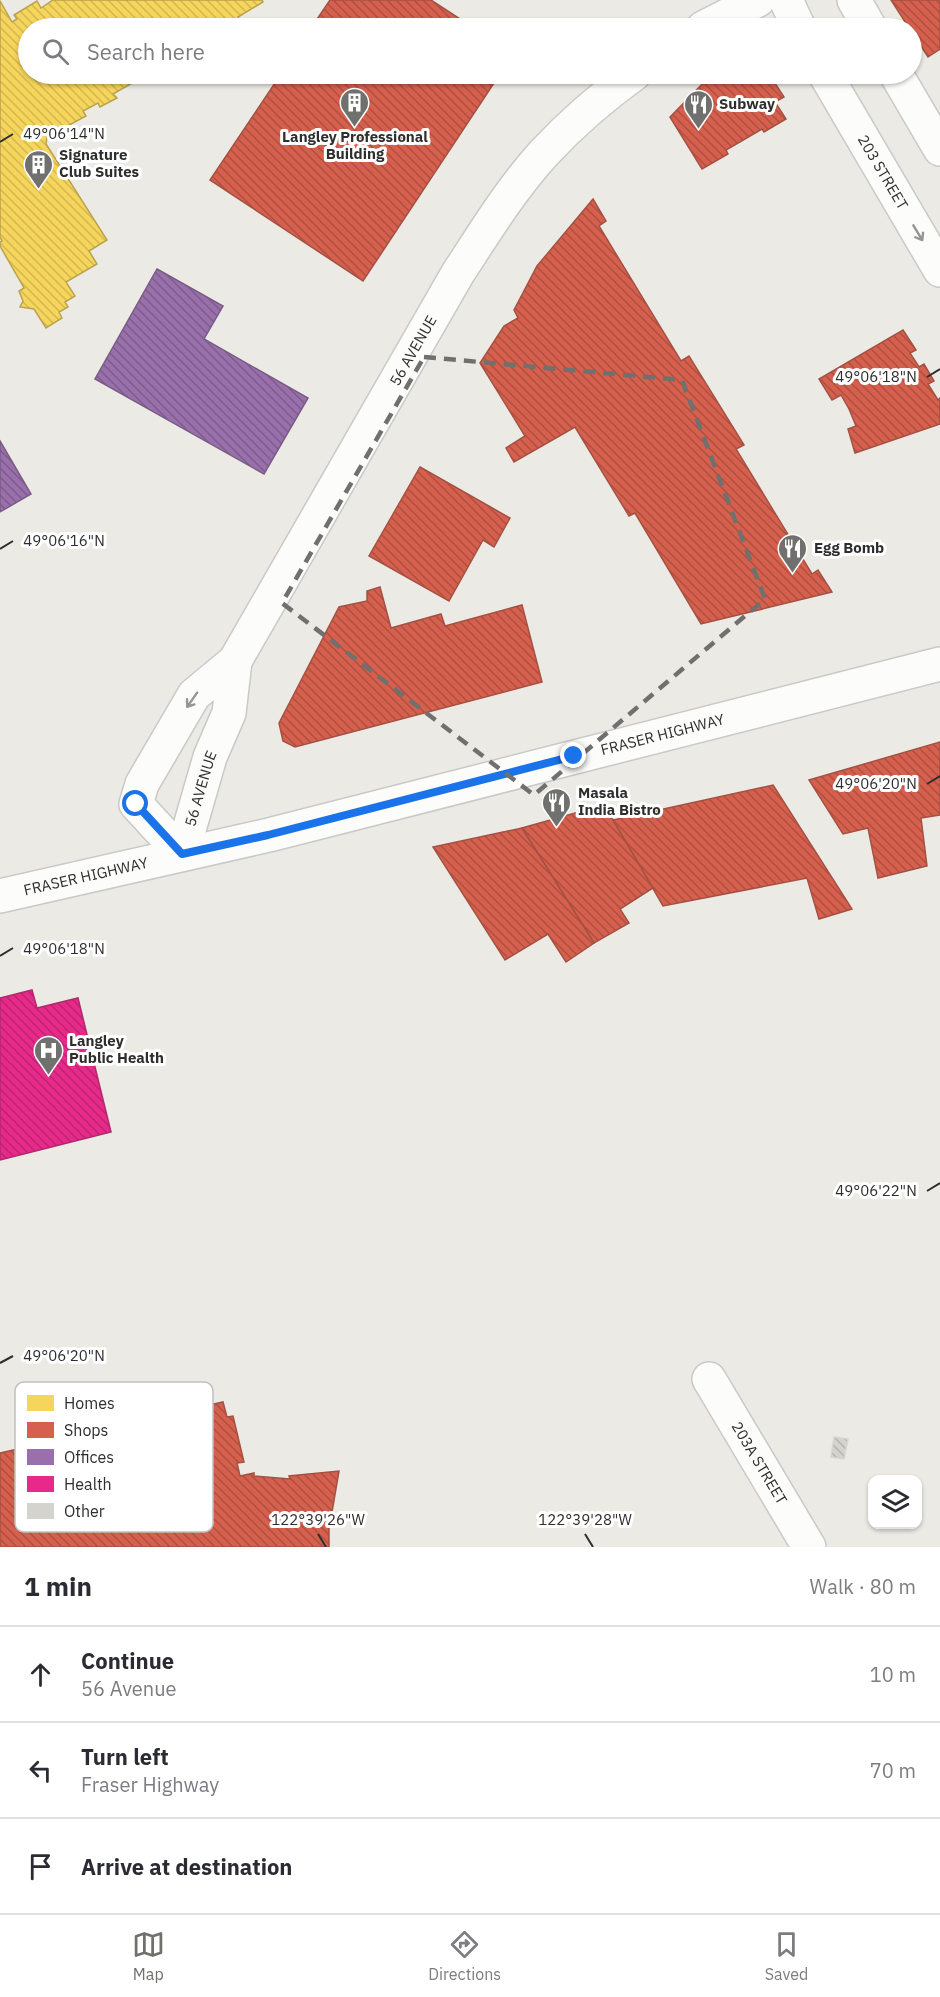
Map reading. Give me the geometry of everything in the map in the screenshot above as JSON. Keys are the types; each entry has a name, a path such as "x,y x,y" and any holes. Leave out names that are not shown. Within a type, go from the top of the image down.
{"street":[{"path":"723,18 758,0"},
{"path":"786,0 794,18"},
{"path":"854,0 864,18"},
{"name":"56 AVENUE","path":"182,854 136,804 142,784 194,695 235,661 458,273 498,212 543,155 564,133 620,84"},
{"name":"203 STREET","path":"831,84 940,270"},
{"path":"902,84 940,148"},
{"name":"56 AVENUE","path":"182,854 210,757 229,713 235,661"},
{"name":"FRASER HIGHWAY","path":"0,897 268,835 940,664"},
{"name":"203A STREET","path":"709,1380 809,1547"}],"highlighted area":[{"path":"424,357 682,380 765,599 534,795 282,603"}],"building: Homes":[{"name":"Signature Club Suites","path":"53,0 262,0 263,2 239,18 18,18 18,84 130,84 113,94 117,98 100,107 98,103 83,111 86,116 47,137 46,144 107,240 89,251 97,264 66,282 75,296 65,302 68,307 59,312 62,318 46,328 34,309 20,307 23,301 19,291 24,288 0,246 2,241 0,237 0,1 12,22 17,19 14,15 37,1 41,8"}],"building: Shops":[{"path":"330,0 431,0 459,18 318,18"},
{"path":"891,0 940,0 940,49 928,57 922,48 922,18 903,18"},
{"name":"Langley Professional Building","path":"274,84 493,84 363,281 210,180"},
{"path":"702,84 776,84 784,97 775,102 786,119 764,132 762,129 726,150 728,154 702,169 670,117"},
{"path":"593,199 606,221 599,226 681,361 689,356 744,445 736,449 812,574 818,570 832,592 701,624 635,513 629,516 575,427 514,462 506,448 525,436 480,363 504,326 518,318 514,310 537,266"},
{"path":"903,330 916,350 910,353 919,367 924,364 934,381 928,384 938,400 940,398 940,424 855,453 848,429 856,426 849,409 841,395 832,400 819,379"},
{"path":"420,467 510,518 494,547 483,540 449,601 369,556"},
{"path":"380,587 391,628 441,614 445,626 522,605 542,682 295,747 283,741 279,723 339,607 367,601 367,591"},
{"path":"940,742 940,815 921,818 927,866 878,878 868,828 843,834 809,780"},
{"path":"773,785 852,909 819,919 807,878 663,906 613,820"},
{"path":"604,805 653,888 620,909 629,923 594,943 522,828"},
{"path":"522,828 594,943 566,962 548,934 505,960 433,847"},
{"path":"223,1402 227,1417 233,1416 244,1462 237,1463 240,1476 254,1473 254,1476 290,1479 289,1476 339,1471 331,1518 329,1518 329,1547 0,1547 0,1453 15,1450 15,1532 213,1532 213,1404"}],"building: Offices":[{"path":"157,269 223,306 204,339 308,398 264,474 95,379"},
{"path":"0,441 31,494 0,512"}],"building: Health":[{"name":"Langley Public Health","path":"32,990 37,1008 78,998 111,1132 0,1160 0,998"}],"building: Other":[{"path":"834,1437 848,1439 844,1459 831,1457"}],"place":[{"name":"Langley Professional Building","path":"355,128"},
{"name":"Subway","path":"698,130"},
{"name":"Signature Club Suites","path":"38,190"},
{"name":"Egg Bomb","path":"793,574"},
{"name":"Masala India Bistro","path":"557,828"},
{"name":"Langley Public Health","path":"48,1076"}],"route":[{"path":"136,804 182,854 268,835 574,756"}]}
